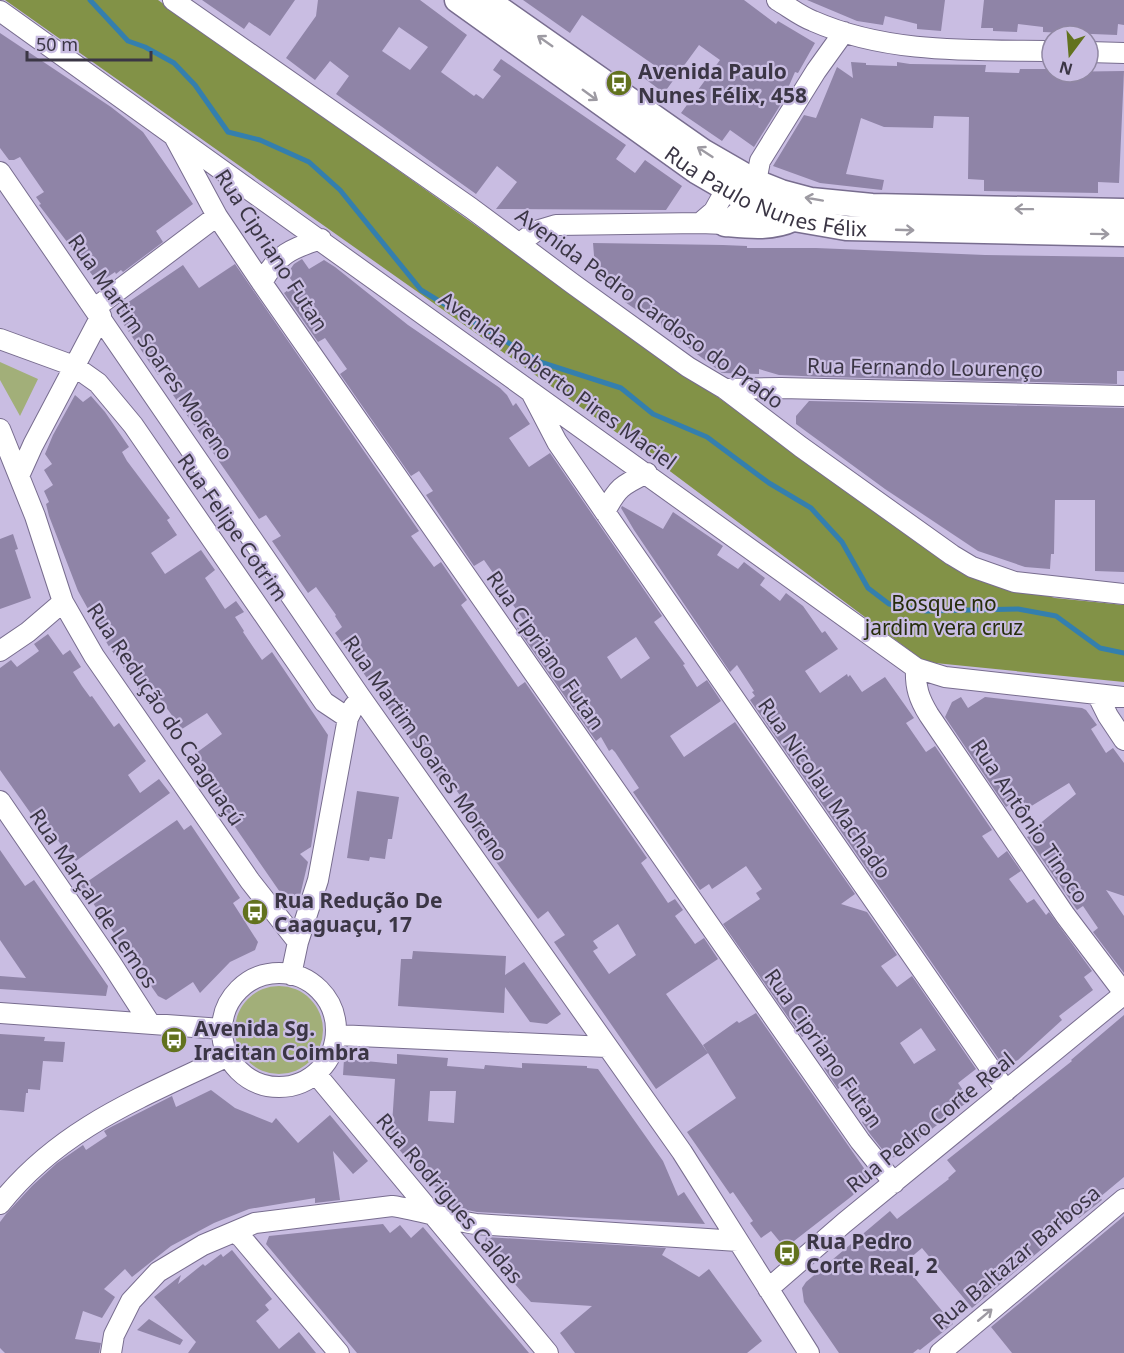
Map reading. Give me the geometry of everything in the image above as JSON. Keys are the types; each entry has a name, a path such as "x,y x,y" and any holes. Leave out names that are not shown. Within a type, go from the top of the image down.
{"main road":[{"name":"Rua Paulo Nunes Félix","path":"457,0 696,171 745,181 811,200 842,204 1124,211"},
{"name":"Rua Paulo Nunes Félix","path":"487,0 745,181 794,219 846,228 1124,234"},
{"path":"725,224 769,225 781,224 794,219"}],"street":[{"name":"Avenida Pedro Cardoso do Prado","path":"172,0 520,243 573,284 679,360 725,389 801,447 952,555 972,567 1015,582 1124,594"},
{"path":"777,0 811,21 859,38 930,49 1040,51"},
{"name":"Avenida Roberto Pires Maciel","path":"0,11 321,239 916,668 945,677 1124,697"},
{"path":"700,223 745,181 844,32"},
{"path":"1100,52 1124,53"},
{"name":"Rua Cipriano Futan","path":"173,135 217,216 262,283 846,1121 894,1183"},
{"name":"Rua Martim Soares Moreno","path":"0,172 359,695 682,1152 809,1353"},
{"path":"520,243 536,231 556,225 725,224 736,215 745,181"},
{"path":"20,477 33,445 74,366 98,312 217,216"},
{"path":"262,283 275,262 288,251 321,239"},
{"name":"Rua Felipe Cotrim","path":"0,339 74,366 98,383 133,425 324,702 348,718"},
{"name":"Rua Fernando Lourenço","path":"725,389 792,388 1124,396"},
{"name":"Rua Nicolau Machado","path":"530,389 557,442 1006,1091"},
{"name":"Rua Redução do Caaguaçú","path":"0,429 20,477 63,602 94,657 250,881 298,942"},
{"path":"605,512 614,494 620,488 647,473"},
{"path":"0,651 28,632 63,602"},
{"name":"Rua Antônio Tinoco","path":"916,668 915,683 920,700 929,715 1065,915 1124,994"},
{"path":"1097,694 1124,740"},
{"path":"291,975 298,942 318,880 348,718 359,695"},
{"name":"Rua Marçal de Lemos","path":"0,801 111,963 148,1022"},
{"path":"274,973 291,975 310,982 325,996 334,1015 336,1035 326,1063 316,1074 290,1086 275,1087 248,1078 228,1056 223,1043 224,1012 243,985 258,977 274,973"},
{"name":"Rua Pedro Corte Real","path":"768,1289 1124,994"},
{"path":"0,1013 222,1029"},
{"path":"336,1035 607,1047"},
{"path":"0,1204 28,1171 50,1152 105,1114 228,1056"},
{"name":"Rua Rodrigues Caldas","path":"316,1074 548,1353"},
{"name":"Rua Baltazar Barbosa","path":"940,1353 1124,1199"},
{"path":"111,1353 114,1335 123,1314 131,1301 158,1272 203,1245 255,1223 392,1206 476,1224 738,1241"},
{"path":"234,1232 241,1237 339,1353"}],"green space":[{"name":"Bosque no jardim vera cruz","path":"5,0 158,0 960,569 1055,598 1124,605 1124,682 925,662 651,457"},
{"path":"0,362 38,379 20,416 0,380"},
{"path":"279,986 304,993 316,1005 323,1030 316,1055 304,1067 279,1074 254,1067 242,1055 235,1030 242,1005 254,993"}],"building":[{"path":"202,0 295,0 270,36 249,22 244,29"},
{"path":"318,0 420,0 467,35 441,72 474,96 476,94 483,99 501,76 493,70 501,59 626,145 616,159 635,173 645,160 682,186 666,210 496,209 517,182 497,166 476,194 336,94 349,76 330,61 315,80 286,58 316,16","holes":["399,27 428,47 410,70 382,51"]},
{"path":"523,0 744,0 776,24 778,21 815,43 798,73 795,72 781,104 754,147 730,130 722,141 681,113 720,60 699,45 664,93 644,78 654,65 582,15 570,33"},
{"path":"807,0 945,0 941,31 917,29 917,24 885,16 883,25 857,21"},
{"path":"984,0 1124,0 1124,25 1118,24 1117,35 1100,34 1100,24 1040,24 1040,27 1018,24 1017,32 981,28"},
{"path":"0,33 111,107 143,132 193,204 156,231 163,242 123,272 121,270 116,274 115,272 100,282 93,276 39,205 41,204 36,197 44,192 20,157 9,160 0,148"},
{"path":"851,62 897,66 897,62 986,65 985,72 1019,73 1020,69 1040,69 1040,84 1100,84 1100,71 1124,71 1119,183 1098,182 1098,193 984,191 984,180 968,179 969,117 934,116 933,128 884,127 861,118 846,174 884,180 882,190 820,183 773,166 804,115 816,118 837,67 853,78"},
{"path":"593,243 1124,257 1124,371 1117,371 1117,384 824,377 779,375 759,369 759,374 722,373 661,327 661,311 638,311 625,302 624,286 616,287 606,280 596,280"},
{"path":"302,259 309,269 324,260 408,325 500,388 513,406 516,403 530,424 509,438 529,467 550,453 662,616 654,622 685,664 683,665 697,687 707,680 721,701 670,736 684,757 735,722 855,894 841,904 867,912 897,955 881,966 897,987 912,976 976,1069 958,1083 970,1100 895,1157 889,1158 862,1122 868,1117 843,1086 838,1089 824,1068 832,1062 812,1030 802,1037 723,924 760,899 756,893 762,889 746,866 712,889 709,884 700,890 633,792 639,788 615,752 612,749 609,751 601,737 596,741 517,628 525,622 511,602 504,606 490,586 498,580 484,560 474,566 426,495 433,491 419,471 411,476 340,374 347,369 325,338 318,342 284,293 295,285 287,274 294,264","holes":["636,637 650,658 621,679 607,657","921,1028 936,1050 914,1064 900,1043"]},
{"path":"235,264 419,531 411,536 434,567 441,562 467,600 461,605 518,687 525,682 647,858 641,863 668,903 675,899 683,910 675,916 695,944 704,938 718,959 666,994 708,1053 656,1089 554,942 565,935 548,911 538,919 491,855 465,817 471,812 447,776 440,781 335,633 342,627 336,615 316,587 308,593 272,541 281,536 266,515 259,519 173,395 181,390 166,370 158,375 120,319 124,305 183,265 199,288","holes":["618,924 636,955 609,974 593,951 598,948 593,941"]},
{"path":"75,395 83,402 91,396 105,412 129,447 122,452 127,461 170,518 167,520 177,535 151,553 165,574 201,550 215,570 205,578 225,609 236,601 244,612 235,617 262,660 272,652 328,735 311,847 300,854 308,862 298,904 291,908 188,759 222,734 207,713 182,729 160,699 157,701 148,688 141,693 108,645 78,591 49,516 46,504 49,502 44,491 53,485 44,470 52,464 45,454"},
{"path":"809,401 1124,408 1124,572 1095,571 1095,500 1055,500 1054,554 1051,554 1050,569 1025,567 978,551 885,489 796,424 796,416"},
{"path":"622,506 663,529 673,512 723,546 717,555 738,569 744,562 765,578 760,585 780,601 786,593 803,606 822,633 825,631 838,649 805,671 820,693 847,674 862,692 885,677 914,718 906,723 926,752 935,746 992,830 982,836 998,858 1007,851 1021,871 1009,879 1027,903 1034,899 1046,915 1049,912 1092,971 1084,977 1093,990 1059,1016 1062,1020 1018,1060 1009,1064 1000,1061 750,700 755,696 752,692 754,691 737,665 730,672 634,530"},
{"path":"13,534 18,549 15,550 31,598 0,609 0,539"},
{"path":"48,634 63,655 70,650 81,667 73,672 82,686 114,727 119,723 146,761 128,775 140,793 159,779 170,793 76,861 44,821 39,825 0,770 0,668 11,660 17,667 39,651 34,644"},
{"path":"961,697 968,708 985,697 1082,708 1097,725 1091,729 1106,753 1113,748 1124,763 1124,896 1106,890 1124,916 1124,973 1093,932 1098,928 1083,906 1077,910 1027,837 1034,832 1032,830 1076,794 1069,783 1020,813 1013,802 1006,807 945,717 952,702"},
{"path":"357,791 399,797 392,839 388,839 385,859 370,857 369,861 347,858"},
{"path":"177,820 184,830 191,825 240,898 233,903 258,942 255,950 230,962 200,993 193,982 166,1000 158,996 81,886"},
{"path":"0,850 25,886 34,880 108,986 106,996 0,989 0,976 26,978 0,940"},
{"path":"413,951 506,956 505,975 524,962 561,1014 547,1024 530,1022 505,987 504,1013 398,1006 401,959 412,959"},
{"path":"756,1013 868,1174 868,1180 852,1196 785,1248 771,1231 761,1238 750,1223 753,1221 733,1192 730,1194 687,1132 736,1098 703,1045 737,1021 739,1023"},
{"path":"1124,1015 1124,1177 1100,1197 1102,1200 1079,1218 1075,1213 1045,1238 1049,1243 972,1308 922,1248 903,1264 953,1324 913,1353 839,1353 804,1302 802,1288 806,1282 890,1211 897,1219 949,1179 956,1171 947,1160 1072,1061"},
{"path":"0,1034 45,1037 44,1041 65,1042 63,1062 43,1061 40,1090 28,1089 24,1112 0,1110"},
{"path":"397,1054 448,1058 447,1066 484,1069 485,1065 522,1068 522,1063 587,1066 587,1068 598,1069 663,1161 678,1196 684,1192 705,1224 477,1212 453,1207 444,1199 445,1187 430,1186 391,1140 395,1079 343,1075 344,1059 397,1064","holes":["430,1091 456,1091 454,1123 428,1121"]},
{"path":"211,1090 235,1108 272,1123 276,1118 298,1143 330,1115 368,1161 353,1174 333,1151 340,1200 315,1203 315,1198 249,1209 214,1223 171,1246 132,1277 125,1269 104,1289 115,1297 102,1318 83,1311 75,1339 101,1343 99,1353 5,1353 0,1348 0,1222 6,1214 57,1163 83,1145 86,1150 107,1136 104,1131 172,1096 176,1107"},
{"path":"1124,1216 1124,1353 1012,1353 991,1327"},
{"path":"383,1224 390,1233 400,1225 411,1238 423,1227 529,1353 357,1353 266,1244 269,1236"},
{"path":"486,1237 666,1248 662,1255 699,1277 709,1269 762,1341 747,1353 575,1353 560,1333 592,1306 531,1302 483,1249"},
{"path":"232,1250 272,1299 265,1305 269,1310 256,1321 279,1349 299,1332 316,1353 188,1353 196,1342 154,1297 181,1275 178,1284 203,1264 205,1266 221,1254 223,1257"},
{"path":"149,1319 183,1340 180,1345 137,1330"}],"waterway":[{"path":"90,0 128,41 145,47 174,63 195,85 228,132 260,140 309,162 340,190 421,290 540,362 621,388 653,414 707,437 769,483 811,508 842,542 868,588 889,604 926,611 1018,609 1056,616 1100,648 1124,653"}],"place":[{"name":"Avenida Paulo Nunes Félix, 458","path":"619,83"},
{"name":"Rua Redução De Caaguaçu, 17","path":"255,912"},
{"name":"Avenida Sg. Iracitan Coimbra","path":"174,1040"},
{"name":"Rua Pedro Corte Real, 2","path":"787,1253"}]}
